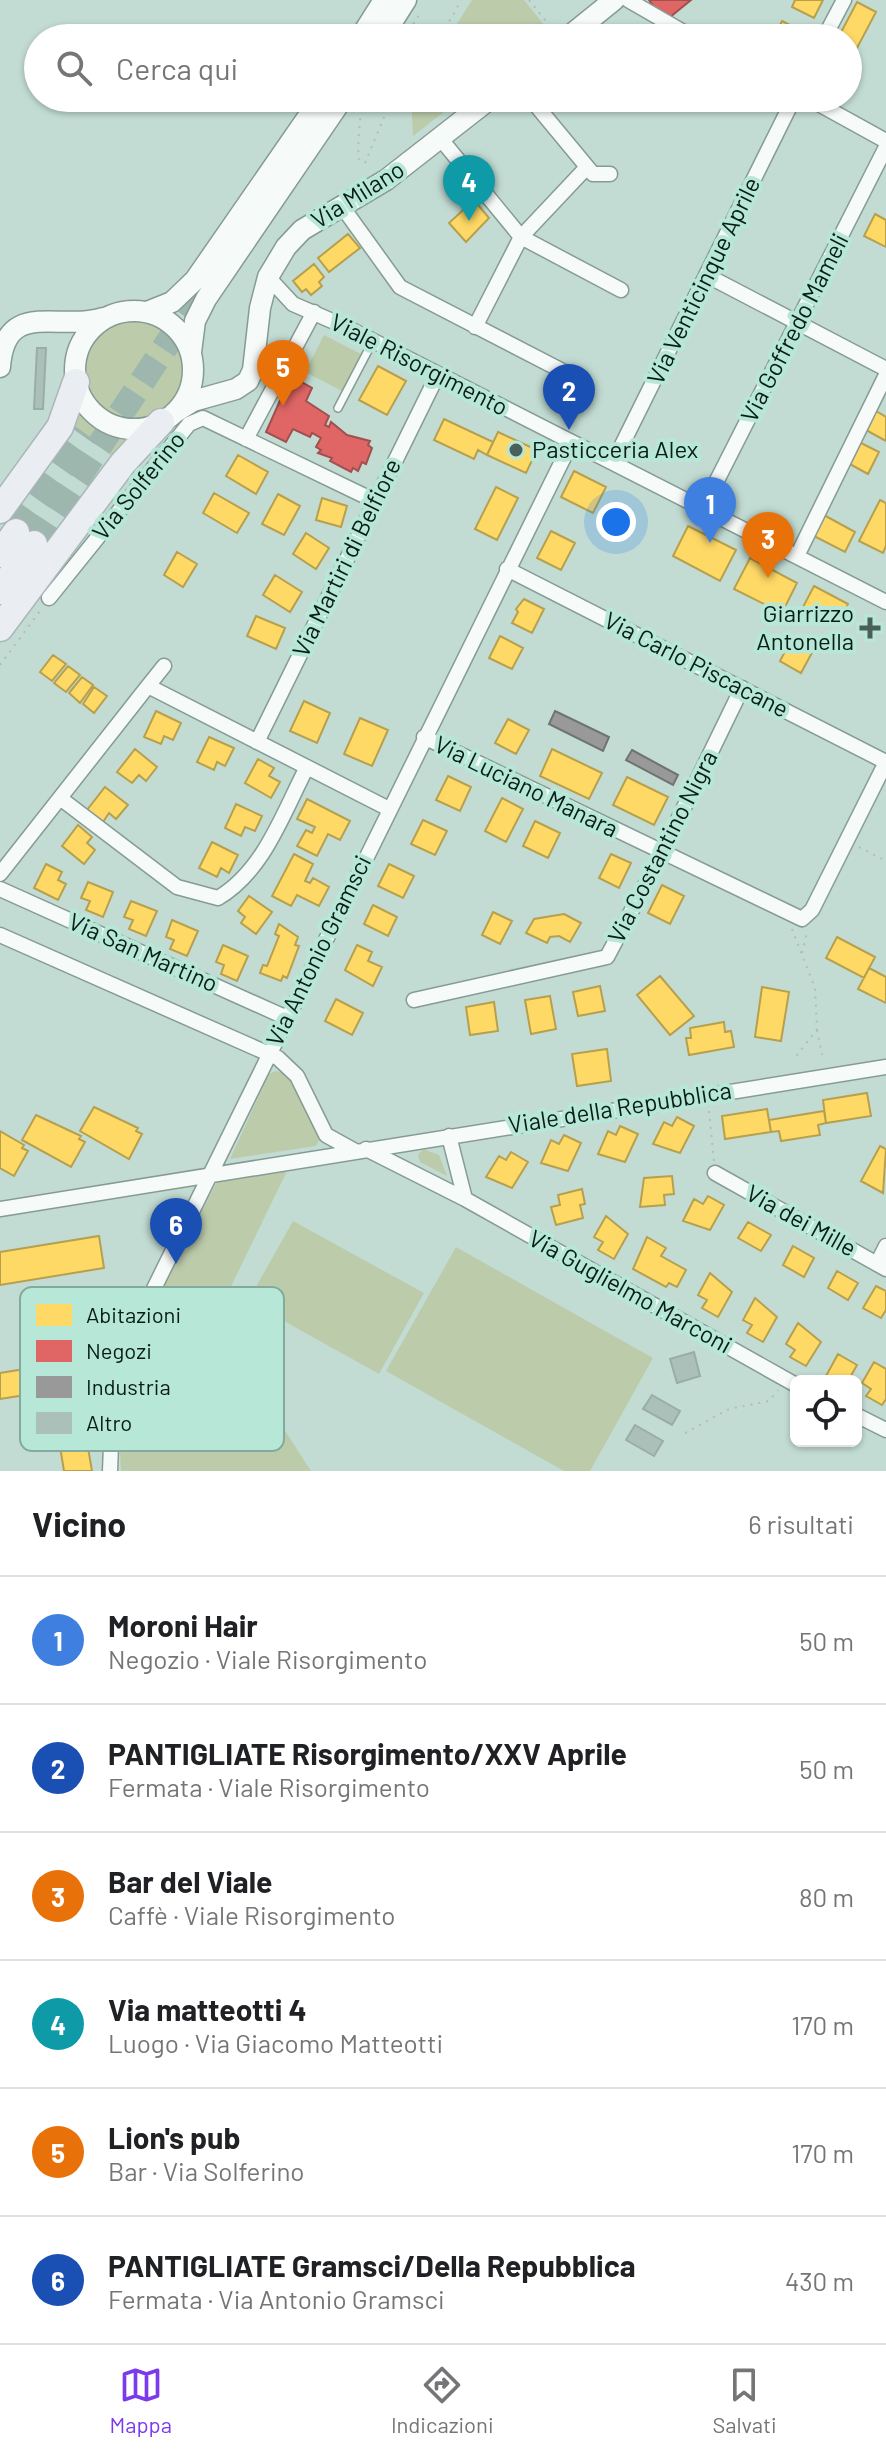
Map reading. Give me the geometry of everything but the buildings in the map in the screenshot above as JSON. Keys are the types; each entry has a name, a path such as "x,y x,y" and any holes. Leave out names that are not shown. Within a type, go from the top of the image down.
{"highway":[{"path":"0,510 60,427 76,370"},
{"path":"0,628 123,463 168,418"},
{"path":"0,554 25,538 0,591"}],"main road":[{"path":"369,24 384,0"},
{"path":"584,24 614,0"},
{"path":"396,24 413,6"},
{"path":"147,312 172,302 195,280 311,112"},
{"path":"56,323 69,338 85,404 107,423 134,429 168,418 189,390 195,321 206,299 333,112"},
{"name":"Via Milano","path":"168,418 220,391 236,389 252,375 260,308 268,277 279,256 302,230 386,180 473,112"},
{"path":"0,367 4,345 16,328 33,321 77,323 129,310 147,312 174,326 205,380 220,391"},
{"path":"76,370 87,333 107,317"}],"street":[{"path":"628,0 670,24"},
{"path":"831,24 844,0"},
{"path":"542,112 593,174 610,174"},
{"name":"Via Venticinque Aprile","path":"613,463 787,112"},
{"path":"832,112 886,144"},
{"path":"440,138 521,237 621,290"},
{"name":"Via Goffredo Mameli","path":"703,508 886,144"},
{"path":"475,327 521,237 587,167"},
{"path":"341,205 400,287 576,378"},
{"path":"708,276 799,322 886,372 797,556"},
{"name":"Viale Risorgimento","path":"268,277 293,304 373,341 885,600"},
{"name":"Viale Risorgimento","path":"260,308 293,304"},
{"path":"246,439 314,312"},
{"name":"Via Martiri di Belfiore","path":"257,742 438,374"},
{"name":"Via Solferino","path":"49,598 189,424 203,418 375,501"},
{"name":"Via Antonio Gramsci","path":"157,1287 268,1053 571,443"},
{"name":"Via Carlo Piscacane","path":"507,569 886,762"},
{"path":"0,874 164,666"},
{"path":"148,686 389,809"},
{"name":"Via Costantino Nigra","path":"414,1000 607,957 662,854 742,688"},
{"name":"Via Luciano Manara","path":"424,737 802,919 812,910 847,840"},
{"path":"847,840 886,762"},
{"path":"60,798 177,887 218,898 239,886 253,870 307,767"},
{"name":"Via San Martino","path":"0,889 287,1018"},
{"name":"Via San Martino","path":"0,935 268,1053"},
{"path":"268,1053 293,1070 326,1135 360,1150"},
{"name":"Viale della Repubblica","path":"0,1209 886,1067"},
{"path":"318,1157 326,1135"},
{"path":"449,1136 465,1199"},
{"path":"415,1172 409,1154 416,1141"},
{"name":"Via Guglielmo Marconi","path":"360,1150 415,1172 790,1381"},
{"name":"Via dei Mille","path":"715,1173 881,1266"},
{"path":"881,1266 886,1246"},
{"path":"862,1418 886,1430"},
{"name":"Via Antonio Gramsci","path":"110,1471 111,1451"}],"lane":[{"path":"338,408 373,341"}],"path":[{"path":"446,24 461,0"},
{"path":"529,0 547,24"},
{"path":"359,160 357,145 362,135 363,112"},
{"path":"365,163 386,112"},
{"path":"0,665 49,598"},
{"path":"847,840 886,861"},
{"path":"785,912 815,988 822,1055"},
{"path":"794,1059 817,1029"},
{"path":"707,1094 715,1173"},
{"path":"685,1433 729,1409 769,1401 790,1383"}],"green space":[{"path":"472,0 524,0 543,24 457,24"},
{"path":"412,112 444,112 413,136"},
{"path":"134,321 153,325 169,335 179,351 183,370 179,389 169,405 153,415 134,419 115,415 99,405 89,389 85,370 89,351 99,335 115,325"},
{"path":"324,335 361,354 342,391 305,372"},
{"path":"77,409 99,431 128,440 116,459 70,425"},
{"path":"276,1071 289,1074 321,1137 316,1146 230,1159 269,1074"},
{"path":"423,1149 439,1155 447,1176 420,1162 418,1155"},
{"path":"289,1167 231,1287 163,1287 164,1285 217,1182"},
{"path":"293,1221 424,1293 379,1374 284,1321 284,1287 256,1287"},
{"path":"456,1247 653,1358 590,1471 564,1471 386,1371"},
{"path":"284,1429 311,1471 121,1471 121,1451 284,1451"}],"tunnel":[{"path":"34,544 209,281"},
{"path":"16,532 86,434"}],"place":[{"name":"Via matteotti 4","path":"469,221"},
{"name":"Lion's pub","path":"283,406"},
{"name":"PANTIGLIATE Risorgimento/XXV Aprile","path":"569,430"},
{"name":"Pasticceria Alex","path":"516,450"},
{"name":"Moroni Hair","path":"710,543"},
{"name":"Bar del Viale","path":"768,578"},
{"name":"Giarrizzo Antonella","path":"870,628"},
{"name":"PANTIGLIATE Gramsci/Della Repubblica","path":"176,1264"}]}
